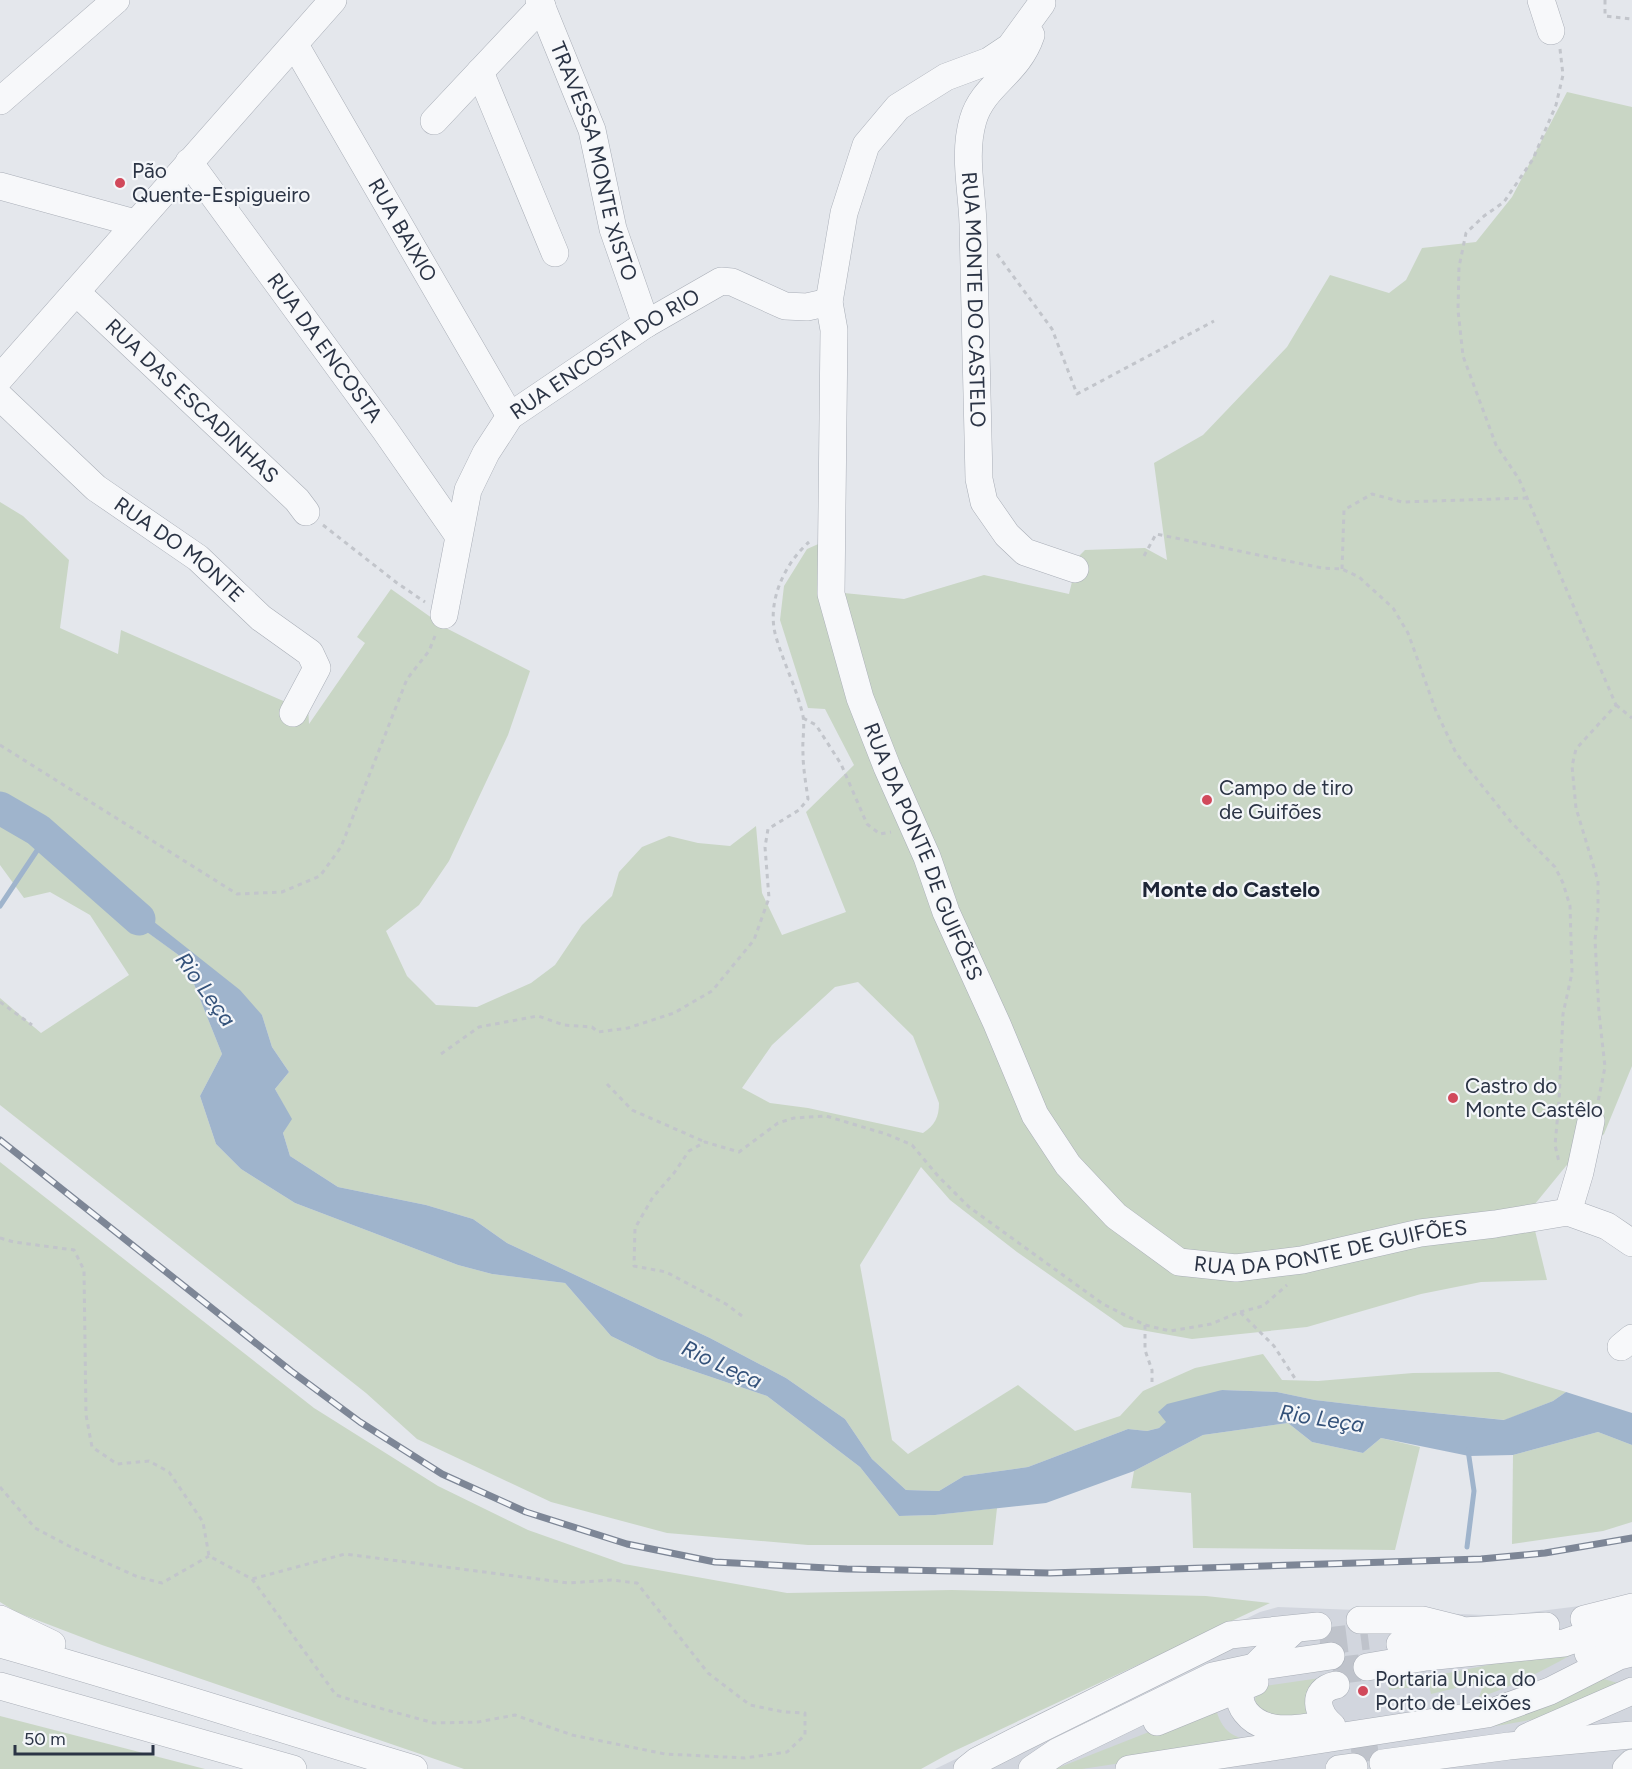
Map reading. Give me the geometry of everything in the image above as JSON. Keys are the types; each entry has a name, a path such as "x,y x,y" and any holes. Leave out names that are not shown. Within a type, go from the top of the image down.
{"street":[{"path":"0,101 116,0"},
{"path":"0,378 333,0"},
{"path":"1541,0 1551,31"},
{"name":"RUA DA PONTE DE GUIFÕES","path":"1042,2 1010,47 989,61 946,77 898,107 866,145 844,213 830,302 834,330 831,594 860,698 887,767 911,816 946,912 1035,1115 1068,1165 1116,1216 1179,1262 1236,1268 1302,1260 1420,1233 1568,1212 1607,1226 1632,1243"},
{"name":"RUA MONTE DO CASTELO","path":"1042,2 1026,50 1013,69 979,103 968,144 973,221 979,480 984,502 1007,535 1025,552 1075,569"},
{"path":"434,121 540,3"},
{"name":"TRAVESSA MONTE XISTO","path":"540,3 592,130 613,229 646,324"},
{"name":"RUA BAIXIO","path":"295,45 510,416"},
{"path":"480,72 555,253"},
{"name":"RUA DA ENCOSTA","path":"189,162 385,430 458,535"},
{"path":"0,186 135,223"},
{"name":"RUA ENCOSTA DO RIO","path":"444,615 468,490 486,453 510,416 646,324 721,281 732,282 785,306 807,307 830,302"},
{"name":"RUA DAS ESCADINHAS","path":"76,292 297,500 306,512"},
{"name":"RUA DO MONTE","path":"0,397 96,488 198,558 261,618 310,653 317,668 293,713"},
{"path":"1568,1212 1580,1172 1591,1121"},
{"path":"1632,1607 1561,1624 1511,1629 1423,1629 1367,1651 1426,1657 1564,1643 1604,1630 1632,1615"},
{"path":"0,1619 138,1683"},
{"path":"1255,1670 1240,1699 1244,1712 1268,1727 1283,1729 1332,1726 1484,1701 1544,1677 1632,1630"},
{"path":"967,1769 977,1761 1230,1635 1322,1651"},
{"path":"0,1644 138,1683 414,1769"},
{"path":"1322,1651 1328,1687 1322,1692 1319,1711 1332,1726"},
{"path":"1034,1769 1056,1752 1213,1676 1255,1670 1322,1651"},
{"path":"1034,1769 1069,1759 1255,1670 1322,1651"},
{"path":"993,1769 1217,1657 1322,1651"},
{"path":"1129,1769 1487,1714 1550,1691 1619,1656 1632,1653"},
{"path":"1587,1672 1616,1667 1632,1671"},
{"path":"1448,1769 1509,1746 1622,1696 1632,1683"},
{"path":"0,1686 293,1769"},
{"path":"1381,1754 1632,1735"},
{"path":"1254,1769 1293,1759 1348,1762"},
{"path":"1626,1769 1632,1763"}],"path":[{"path":"1605,0 1605,16 1632,19"},
{"path":"1551,31 1560,49 1563,75 1556,105 1533,159 1521,180 1504,202 1466,233 1460,267 1458,310 1463,356 1496,445 1519,479 1616,705 1632,718"},
{"path":"993,248 1052,329 1077,394 1214,321"},
{"path":"1342,569 1344,510 1372,494 1402,502 1527,498"},
{"path":"0,745 237,894 282,892 320,876 341,847 407,679 429,651 444,615 397,583 306,512"},
{"path":"1144,556 1156,534 1322,568 1342,569 1359,577 1393,608 1408,633 1436,711 1456,753 1511,822 1555,867 1563,883 1570,906 1572,973 1563,1014 1555,1146 1562,1168 1571,1173 1580,1172"},
{"path":"441,1054 479,1028 538,1016 564,1025 592,1027 598,1032 628,1028 674,1013 712,991 754,940 769,898 765,847 768,829 799,810 808,799 802,752 803,718 788,666 776,636 773,614 789,564 816,535 832,538"},
{"path":"1591,1121 1600,1097 1605,1067 1595,940 1599,911 1598,881 1576,808 1572,765 1576,749 1616,705"},
{"path":"803,718 816,725 841,764 867,824 880,834 888,833 896,831 911,816"},
{"path":"0,1002 32,1025"},
{"path":"607,1084 632,1110 705,1142 739,1152 778,1123 794,1118 826,1116 886,1134 912,1145 938,1176 969,1207 1103,1304 1145,1325 1170,1331 1211,1324 1240,1312 1263,1306 1303,1272 1302,1260"},
{"path":"705,1142 688,1151 674,1173 653,1197 635,1228 634,1266 666,1272 726,1304 742,1316"},
{"path":"0,1238 74,1250 84,1270 86,1415 92,1447 117,1464 150,1461 169,1472 202,1522 209,1556"},
{"path":"1240,1312 1274,1346 1296,1380"},
{"path":"1145,1325 1145,1350 1152,1370 1152,1382"},
{"path":"0,1487 34,1528 138,1577 162,1583 209,1556"},
{"path":"209,1556 252,1579 336,1695 407,1717 434,1723 478,1722 515,1715 572,1735 665,1754 745,1758 787,1752 805,1734 805,1713 784,1712 750,1705 708,1673 637,1584 611,1580 568,1583 345,1554 252,1579"}],"shaded area":[{"path":"1632,1594 1632,1769 935,1769 1260,1612 1278,1607 1485,1615 1517,1614 1596,1604"}],"green space":[{"path":"1567,92 1632,107 1632,1066 1604,1134 1566,1166 1530,1210 1547,1280 1481,1282 1421,1294 1307,1327 1192,1339 1124,1327 1017,1252 950,1200 921,1167 860,1265 892,1440 908,1454 1018,1385 1075,1431 1120,1416 1143,1391 1195,1368 1263,1354 1282,1380 1318,1381 1413,1373 1499,1372 1566,1392 1553,1401 1505,1420 1315,1400 1277,1392 1222,1390 1159,1428 1147,1431 1128,1429 1028,1467 964,1476 939,1491 906,1490 872,1459 845,1419 786,1378 710,1338 507,1243 473,1219 426,1205 338,1187 290,1156 283,1133 291,1119 275,1089 289,1072 272,1047 262,1015 97,895 184,959 222,1054 200,1096 216,1144 241,1169 295,1203 458,1265 492,1274 565,1283 611,1336 658,1359 767,1396 860,1467 899,1516 935,1515 997,1508 993,1545 808,1545 667,1533 551,1502 417,1439 366,1393 0,1105 0,998 41,1033 129,975 90,915 50,892 24,898 0,865 0,502 23,516 69,560 60,628 118,654 121,630 288,703 308,706 309,724 365,643 357,637 391,589 446,628 530,671 508,735 449,861 419,905 386,931 407,976 436,1005 477,1007 531,983 555,965 582,925 612,896 619,872 642,847 669,836 698,843 730,846 756,826 762,893 782,935 846,912 806,812 854,765 825,709 808,708 780,620 784,586 807,549 832,538 844,593 904,599 984,575 1069,594 1078,557 1085,550 1145,548 1167,560 1154,463 1203,435 1287,347 1330,275 1389,293 1406,280 1422,248 1476,242 1512,197","holes":["858,982 913,1036 939,1103 936,1120 923,1133 808,1108 770,1103 742,1088 772,1045 835,987"]},
{"path":"0,1162 314,1408 438,1486 528,1530 624,1564 787,1593 952,1590 1206,1596 1270,1603 950,1753 921,1769 464,1769 102,1645 16,1612 0,1602"},
{"path":"1288,1423 1312,1442 1363,1453 1381,1438 1420,1447 1395,1550 1193,1548 1191,1493 1131,1488 1134,1471 1203,1435"},
{"path":"1598,1432 1632,1445 1632,1522 1603,1531 1512,1544 1513,1455"},
{"path":"1593,1643 1523,1680 1479,1697 1485,1681 1431,1694 1429,1685 1389,1690 1388,1683 1465,1670"},
{"path":"1334,1676 1312,1715 1275,1717 1257,1707 1256,1695 1265,1686"},
{"path":"1600,1678 1618,1683 1546,1717 1379,1742"},
{"path":"1215,1706 1221,1722 1230,1733 1259,1742 1082,1769 1055,1769"},
{"path":"0,1716 205,1769 0,1769"}],"water":[{"path":"110,887 240,990 262,1015 272,1047 289,1072 275,1089 292,1119 283,1133 290,1156 338,1187 426,1205 473,1219 507,1243 710,1338 786,1378 845,1419 872,1459 906,1490 939,1491 964,1476 1028,1467 1128,1429 1147,1431 1159,1428 1166,1422 1158,1412 1167,1404 1222,1390 1277,1392 1315,1400 1504,1420 1553,1401 1566,1392 1632,1413 1632,1445 1598,1432 1513,1455 1469,1456 1381,1438 1363,1453 1312,1442 1288,1423 1203,1435 1134,1471 1046,1503 935,1515 899,1516 860,1467 767,1396 658,1359 611,1336 565,1283 492,1274 458,1265 295,1203 241,1169 216,1144 200,1096 222,1054 184,959 96,895"}],"waterway":[{"name":"Rio Leça","path":"0,808 38,830 139,919"},
{"path":"0,906 46,837"},
{"path":"1467,1547 1474,1491 1468,1450"}],"tunnel":[{"path":"1320,1642 1368,1636"},
{"path":"1333,1671 1367,1667"},
{"path":"1351,1750 1380,1746"}],"railway":[{"path":"0,1140 291,1371 360,1422 442,1474 526,1512 627,1544 715,1562 847,1569 1050,1573 1481,1559 1545,1553 1632,1538"}],"place":[{"name":"Pão Quente-Espigueiro","path":"120,183"},
{"name":"Campo de tiro de Guifões","path":"1207,800"},
{"name":"Castro do Monte Castêlo","path":"1453,1098"},
{"name":"Portaria Unica do Porto de Leixões","path":"1363,1691"}],"district":[{"name":"Monte do Castelo","path":"1231,889"}]}
